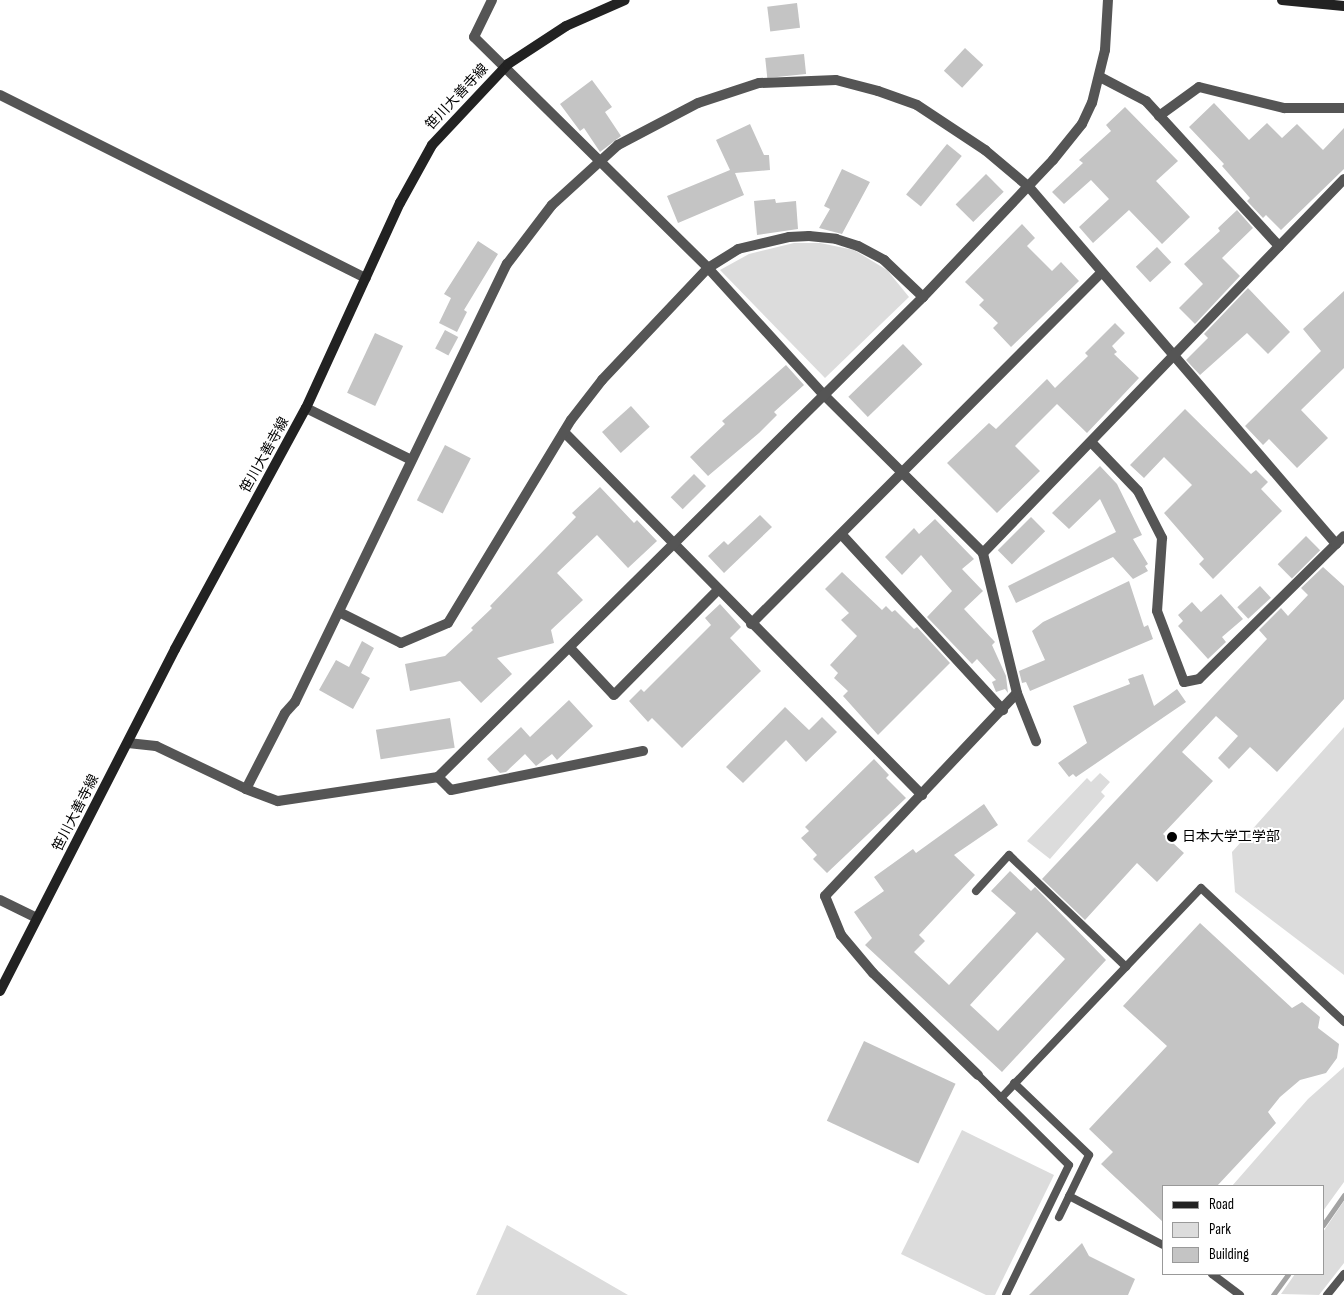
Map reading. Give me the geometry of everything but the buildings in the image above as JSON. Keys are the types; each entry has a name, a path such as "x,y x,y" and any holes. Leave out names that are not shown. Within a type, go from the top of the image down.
{"street":[{"path":"492,0 474,37 708,268 824,395 984,553 1017,694 1036,741"},
{"name":"笹川大善寺線","path":"0,991 128,743 306,408 366,278 432,144 505,67 566,26 625,0"},
{"path":"128,743 156,746 246,790 278,801 438,777 674,545 1029,187 1082,124 1100,77 1108,0"},
{"path":"1282,0 1344,6"},
{"path":"1100,77 1146,101 1279,246"},
{"path":"246,790 285,713 295,702 410,460 507,264 552,205 618,145 698,103 759,83 836,80 878,91 917,105 956,129 1029,187 1171,356 1336,544"},
{"path":"1159,116 1199,87 1284,108 1344,108"},
{"path":"0,95 366,278"},
{"path":"984,553 1171,356 1344,179"},
{"path":"339,612 402,643 448,623 564,432 602,380 708,268 738,250 809,236 858,246 884,260 922,297"},
{"path":"751,624 905,473 1101,273"},
{"path":"306,408 410,460"},
{"path":"564,432 751,624 922,794"},
{"path":"1091,442 1138,491 1162,538 1156,611 1184,682 1199,680 1344,536"},
{"path":"842,535 1003,710"},
{"path":"570,648 614,695 718,590"},
{"path":"978,1075 872,974 841,935 825,896 1017,694"},
{"path":"438,777 451,790 643,751"},
{"path":"0,900 37,918"}],"lane":[{"path":"976,891 1009,855 1126,967"},
{"path":"1001,1098 1201,888 1344,1022"},
{"path":"978,1075 1069,1165 1006,1295"},
{"path":"1014,1083 1089,1155 1059,1217"},
{"path":"1069,1196 1162,1244"},
{"path":"1327,1295 1344,1274"},
{"path":"1213,1275 1240,1295"}],"green space":[{"path":"794,243 820,243 854,250 887,270 909,297 825,378 720,270 749,254"},
{"path":"1344,727 1344,975 1235,892 1232,852"},
{"path":"1100,773 1110,782 1101,792 1105,796 1050,859 1027,841 1087,778 1091,782"},
{"path":"1344,1067 1344,1182 1324,1210 1324,1185 1233,1185 1308,1099"},
{"path":"962,1130 1054,1175 995,1295 986,1295 901,1254"},
{"path":"1344,1201 1344,1263 1319,1295 1281,1294 1294,1275 1324,1275 1324,1231"},
{"path":"507,1225 628,1295 476,1295"}],"waterway":[{"path":"1324,1224 1344,1195"},
{"path":"1273,1295 1287,1275"}],"place":[{"name":"日本大学工学部","path":"1172,837"}]}
